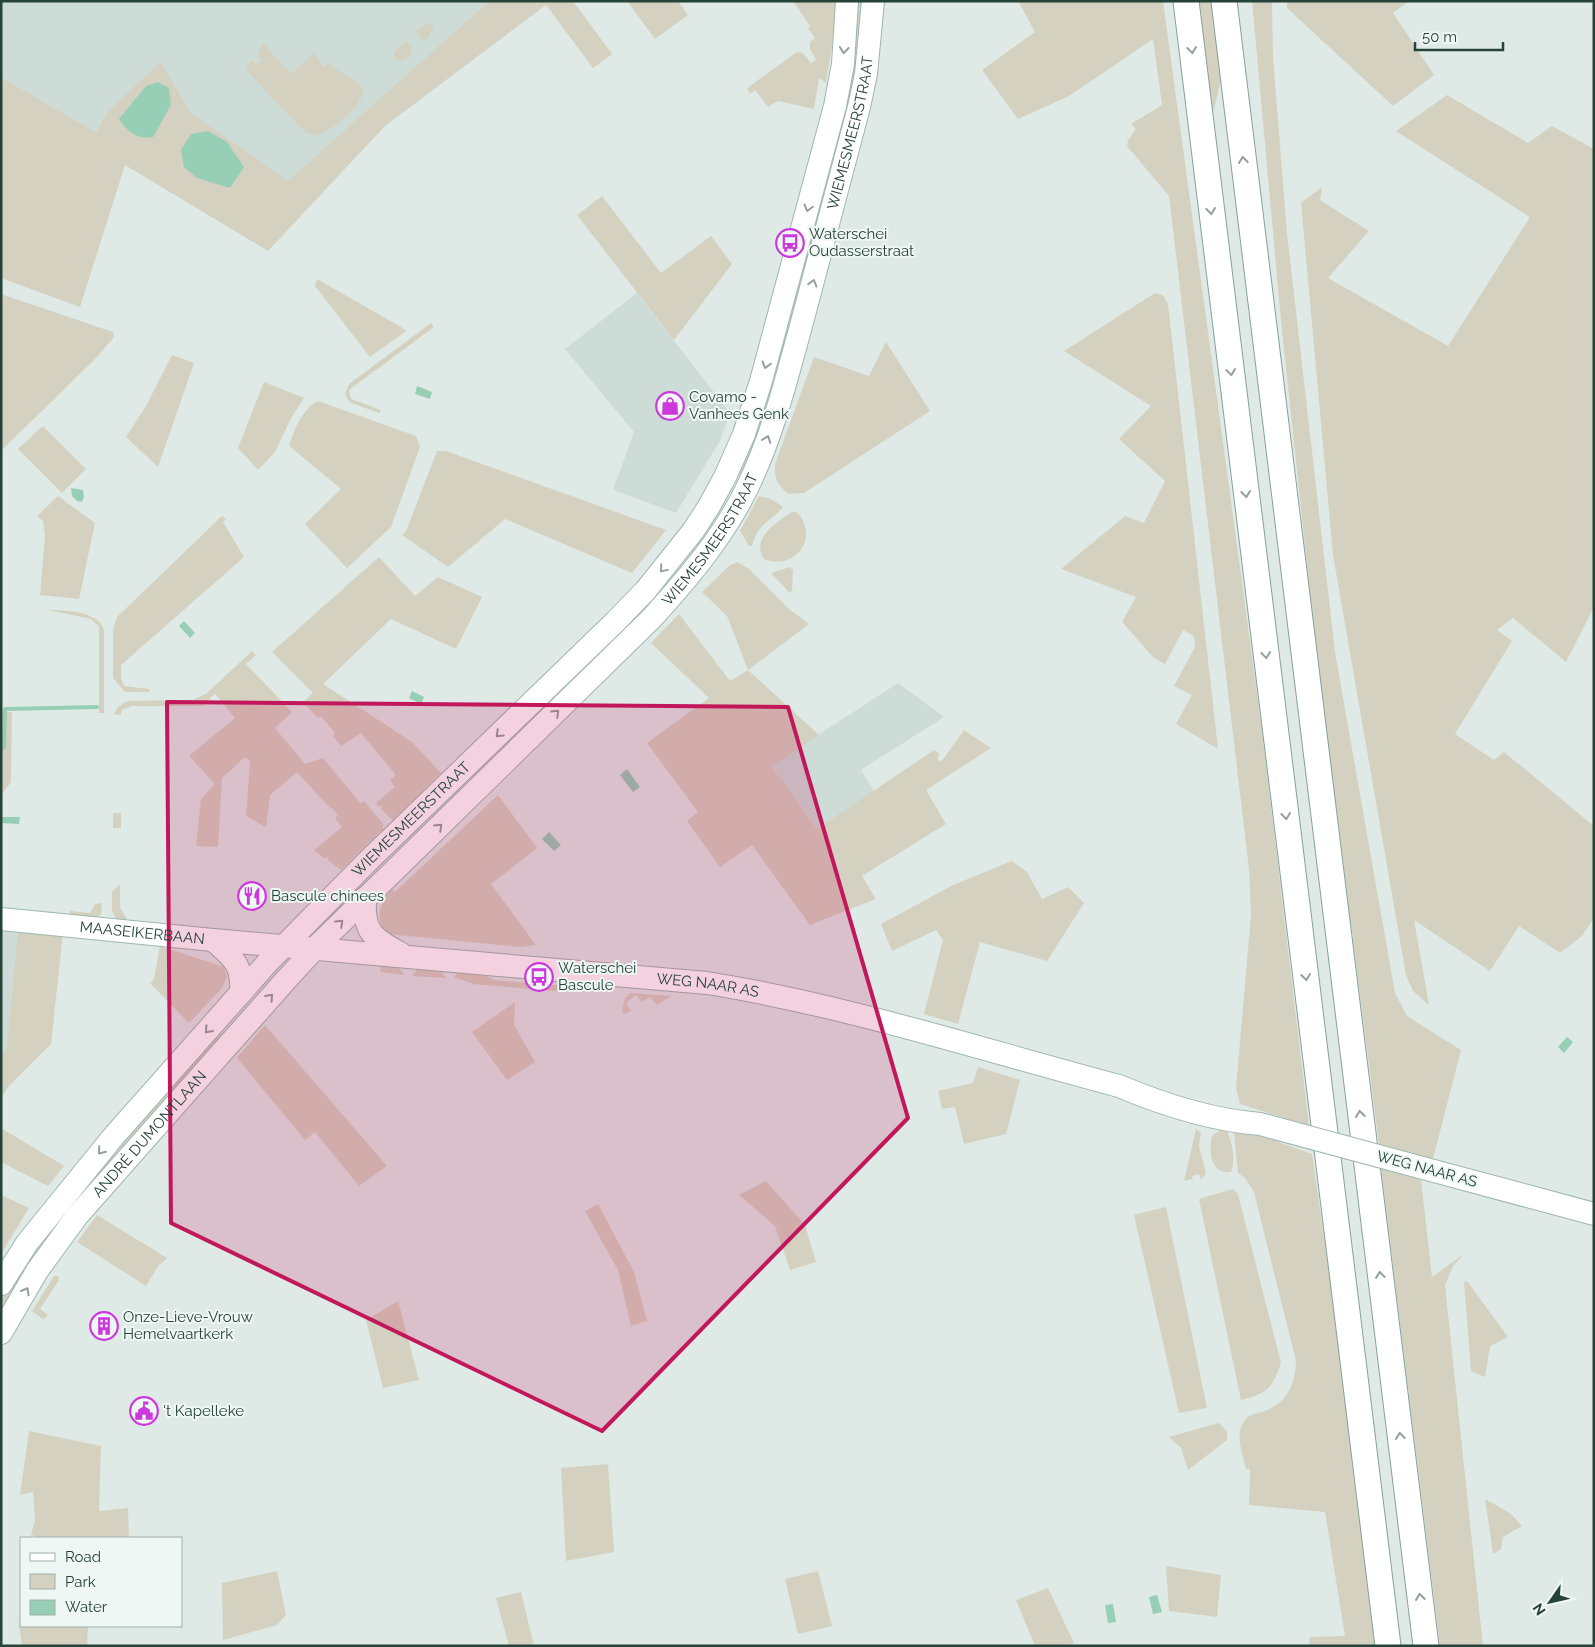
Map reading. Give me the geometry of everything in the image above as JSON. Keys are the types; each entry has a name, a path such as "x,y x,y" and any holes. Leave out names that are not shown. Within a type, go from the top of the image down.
{"highway":[{"path":"1186,1 1388,1646"},
{"path":"1224,1 1426,1646"},
{"path":"1231,58 1241,25 1239,1"}],"main road":[{"name":"WIEMESMEERSTRAAT","path":"285,945 360,869 615,622 671,560 708,508 744,434 761,381 835,106 843,64 847,1"},
{"name":"WIEMESMEERSTRAAT","path":"315,948 652,618 688,578 730,518 749,484 768,439 809,296 859,107 866,74 873,1"},
{"path":"365,898 364,915 371,933 379,942 405,955"},
{"name":"MAASEIKERBAAN","path":"1,918 213,940 285,945"},
{"path":"213,940 235,960 241,974 241,993"},
{"name":"WEG NAAR AS","path":"285,945 706,983 749,990 855,1015 1119,1086 1151,1089 1232,1111 1260,1124 1594,1214"},
{"name":"ANDRÉ DUMONTLAAN","path":"1,1284 27,1243 101,1151 285,945"},
{"name":"ANDRÉ DUMONTLAAN","path":"1,1333 37,1271 77,1216 315,948"}],"highlighted area":[{"path":"167,702 788,707 908,1118 602,1431 171,1223"}],"shaded area":[{"path":"1,1 489,1 282,187 107,112 96,132 1,77"},
{"path":"637,293 730,413 720,441 676,513 613,490 634,432 565,349"},
{"path":"898,683 944,717 861,770 875,792 817,829 772,765"},
{"path":"1,927 18,929 6,1053 1,1052"}],"green space":[{"path":"489,1 573,1 612,54 593,68 546,5 385,126 268,251 125,165 80,307 1,278 1,77 96,132 108,111 161,62 190,112 288,181"},
{"path":"627,1 678,1 688,15 655,39"},
{"path":"793,1 835,1 834,33 826,83 819,78 814,109 778,101 768,107 755,90 750,94 747,88 797,52 803,53 811,63 816,60 810,49 810,42 815,38 808,28 810,26"},
{"path":"855,1 866,1 861,56 794,329 743,475 739,474 737,468"},
{"path":"1018,1 1163,1 1261,722 1309,1126 1240,1104 1236,1088 1251,915 1249,869 1169,196 1127,146 1128,140 1136,129 1131,124 1162,105 1153,39 1069,96 1018,119 982,70 1035,32"},
{"path":"1195,1 1214,1 1223,72 1211,121"},
{"path":"1252,1 1272,1 1273,58 1287,233 1335,652 1395,993 1407,1016 1461,1050 1433,1159 1379,1144 1315,640 1281,321"},
{"path":"1287,1 1409,1 1393,13 1434,75 1393,106 1287,8"},
{"path":"428,22 434,27 427,39 422,40 416,32"},
{"path":"405,42 409,43 412,47 411,54 405,60 398,60 394,56 394,52"},
{"path":"263,43 291,74 314,53 323,67 328,63 355,80 364,91 361,98 343,119 328,130 313,136 305,132 246,70 252,60 257,64 262,60 257,54"},
{"path":"1447,95 1528,143 1552,126 1594,149 1594,607 1566,662 1513,618 1497,630 1512,641 1455,734 1494,760 1504,752 1594,826 1594,918 1582,936 1560,953 1519,926 1490,971 1414,920 1429,1005 1413,991 1406,975 1333,555 1301,203 1322,187 1320,200 1369,231 1328,278 1448,346 1530,217 1396,131"},
{"path":"602,196 661,273 711,236 732,264 674,340 577,215"},
{"path":"317,279 406,331 370,357 315,286"},
{"path":"1155,293 1163,295 1168,304 1218,749 1176,724 1192,695 1174,686 1195,647 1194,636 1183,630 1165,664 1154,658 1122,622 1136,597 1061,569 1125,516 1144,523 1165,481 1119,439 1151,406 1064,351"},
{"path":"1,294 113,332 114,337 97,357 1,451"},
{"path":"431,323 434,327 349,390 351,399 381,410 379,413 349,402 345,394 349,384"},
{"path":"886,342 930,411 804,493 789,494 778,482 775,474 775,464 814,357 869,376"},
{"path":"172,355 194,363 158,467 126,437 146,406"},
{"path":"264,382 304,398 291,418 275,452 258,470 238,448"},
{"path":"318,401 416,436 420,447 391,527 347,568 305,524 341,489 289,446 303,415 307,409"},
{"path":"43,426 86,469 62,493 18,449"},
{"path":"437,451 446,451 666,530 632,573 505,519 448,567 402,535 406,531"},
{"path":"58,496 95,523 79,599 40,595 45,535 43,521 37,516"},
{"path":"759,496 771,499 783,507 761,528 752,546 749,546 740,531"},
{"path":"792,512 797,512 806,532 801,550 785,560 764,559 760,544 763,537 773,525"},
{"path":"222,516 226,519 223,522 244,557 121,665 121,678 124,686 149,689 150,692 125,692 113,678 113,629 117,617"},
{"path":"379,557 415,596 438,577 482,597 456,649 391,619 323,684 412,742 441,773 393,820 381,809 383,804 379,807 376,803 395,787 390,780 396,775 361,733 341,746 333,736 335,733 321,716 318,718 303,702 313,693 272,652"},
{"path":"737,562 748,568 789,609 809,624 748,670 727,616 702,592 729,566"},
{"path":"790,567 793,570 792,591 789,592 771,573"},
{"path":"43,609 86,614 99,622 104,629 104,713 99,713 99,627 91,619"},
{"path":"679,614 730,681 748,670 819,735 772,766 817,829 934,750 940,754 937,759 941,762 964,730 991,748 926,790 946,824 862,876 876,899 810,925 752,845 720,867 687,821 698,812 647,743 709,698 651,643"},
{"path":"252,651 256,655 246,664 292,712 275,728 305,764 323,758 360,803 364,801 383,824 383,829 341,870 328,860 328,856 325,859 314,850 342,827 335,818 338,816 332,808 328,810 330,808 297,772 270,795 266,827 246,816 250,761 245,757 222,778 218,847 196,846 201,799 215,784 189,756 235,718 215,694 202,706 132,706 122,710 121,715 114,714 118,707 127,701 193,700 207,693"},
{"path":"1,712 12,712 11,782 1,795"},
{"path":"498,795 537,848 491,884 536,945 520,947 388,934 381,923 380,911 388,894 392,889 395,892"},
{"path":"113,813 121,813 121,828 113,828"},
{"path":"1012,861 1027,872 1042,899 1068,887 1084,903 1047,961 980,942 958,1024 924,1014 943,940 936,930 892,951 881,924 953,885"},
{"path":"120,884 120,908 127,919 116,919 112,911 112,892"},
{"path":"102,903 101,914 96,918 70,915 70,911 90,913 95,904"},
{"path":"18,929 63,933 51,1044 9,1086 1,1098 1,1052 6,1052"},
{"path":"160,946 224,967 227,977 222,988 189,1023 150,983 154,979"},
{"path":"381,965 398,967 405,975 380,972"},
{"path":"418,969 440,970 446,978 412,976"},
{"path":"461,970 483,974 494,980 536,984 536,988 544,988 544,985 566,985 566,992 473,984 454,977"},
{"path":"630,993 671,996 657,1005 650,997 642,1002 636,995 626,1003 631,1011 624,1014 622,1011 625,998"},
{"path":"515,1002 514,1025 535,1062 507,1080 472,1032"},
{"path":"227,1020 231,1022 223,1031 206,1060 1,1319 1,1298 48,1227"},
{"path":"265,1025 387,1166 359,1186 315,1132 305,1140 237,1058"},
{"path":"978,1067 1020,1080 1006,1134 964,1144 955,1107 942,1109 938,1091 973,1083"},
{"path":"1224,1127 1232,1149 1233,1162 1231,1172 1219,1170 1212,1161 1211,1155 1212,1136"},
{"path":"1,1128 64,1166 48,1186 1,1162"},
{"path":"1196,1129 1201,1133 1199,1146 1206,1174 1201,1180 1199,1174 1192,1176 1193,1179 1184,1181"},
{"path":"1248,1131 1312,1154 1339,1341 1375,1646 1309,1646 1310,1637 1345,1636 1325,1512 1249,1505 1250,1469 1246,1469 1242,1452 1241,1428 1249,1417 1271,1408 1283,1399 1294,1378 1296,1361 1254,1192 1245,1178 1238,1173 1234,1132"},
{"path":"1381,1169 1421,1180 1432,1277 1464,1254 1453,1266 1445,1285 1483,1646 1440,1646"},
{"path":"766,1181 805,1225 816,1262 790,1270 775,1226 739,1195"},
{"path":"1233,1189 1238,1194 1281,1363 1271,1385 1267,1389 1257,1395 1241,1400 1199,1199"},
{"path":"1,1195 29,1208 1,1254"},
{"path":"598,1204 634,1272 647,1321 631,1326 618,1270 585,1211"},
{"path":"1166,1207 1207,1408 1179,1413 1134,1215"},
{"path":"97,1215 167,1258 158,1266 146,1286 77,1242"},
{"path":"54,1276 58,1276 59,1280 40,1309 47,1314 47,1317 43,1319 32,1311"},
{"path":"1467,1281 1508,1337 1490,1346 1485,1377 1471,1371 1464,1282"},
{"path":"398,1301 419,1380 383,1388 366,1320"},
{"path":"1219,1423 1227,1432 1227,1440 1188,1470 1181,1448 1169,1437"},
{"path":"29,1431 101,1446 99,1511 128,1508 129,1537 38,1537 31,1535 35,1520 33,1492 20,1495"},
{"path":"608,1464 614,1552 566,1561 561,1468"},
{"path":"1485,1499 1510,1513 1522,1526 1503,1537 1501,1549 1493,1554"},
{"path":"1166,1566 1221,1575 1217,1617 1169,1611"},
{"path":"277,1571 286,1615 277,1625 223,1640 222,1583"},
{"path":"818,1571 832,1626 798,1634 785,1579"},
{"path":"1048,1588 1074,1643 1067,1646 1035,1646 1016,1600"},
{"path":"521,1592 534,1646 509,1646 496,1598"},
{"path":"20,1618 20,1627 88,1627 87,1646 22,1646 19,1624"}],"water":[{"path":"158,82 169,88 171,105 153,137 147,138 133,134 119,119 146,86"},
{"path":"208,131 227,142 244,167 230,188 197,178 184,167 181,150 191,134"},
{"path":"417,386 432,392 430,399 415,394"},
{"path":"71,488 83,490 84,497 82,502 77,501 72,496"},
{"path":"184,621 195,633 190,638 179,626"},
{"path":"412,691 424,697 421,704 409,698"},
{"path":"627,769 640,787 633,792 620,775"},
{"path":"1,817 20,817 19,824 1,823"},
{"path":"549,832 561,845 554,851 542,839"},
{"path":"1567,1037 1573,1042 1564,1053 1558,1047"},
{"path":"1157,1595 1162,1612 1153,1614 1149,1597"},
{"path":"1113,1604 1116,1622 1108,1623 1105,1605"}],"waterway":[{"path":"1,749 4,747 5,709 97,707"}],"place":[{"name":"Waterschei Oudasserstraat","path":"790,243"},
{"name":"Covamo - Vanhees Genk","path":"670,406"},
{"name":"Bascule chinees","path":"252,896"},
{"name":"Waterschei Bascule","path":"539,977"},
{"name":"Onze-Lieve-Vrouw Hemelvaartkerk","path":"104,1326"},
{"name":"'t Kapelleke","path":"144,1411"}]}
